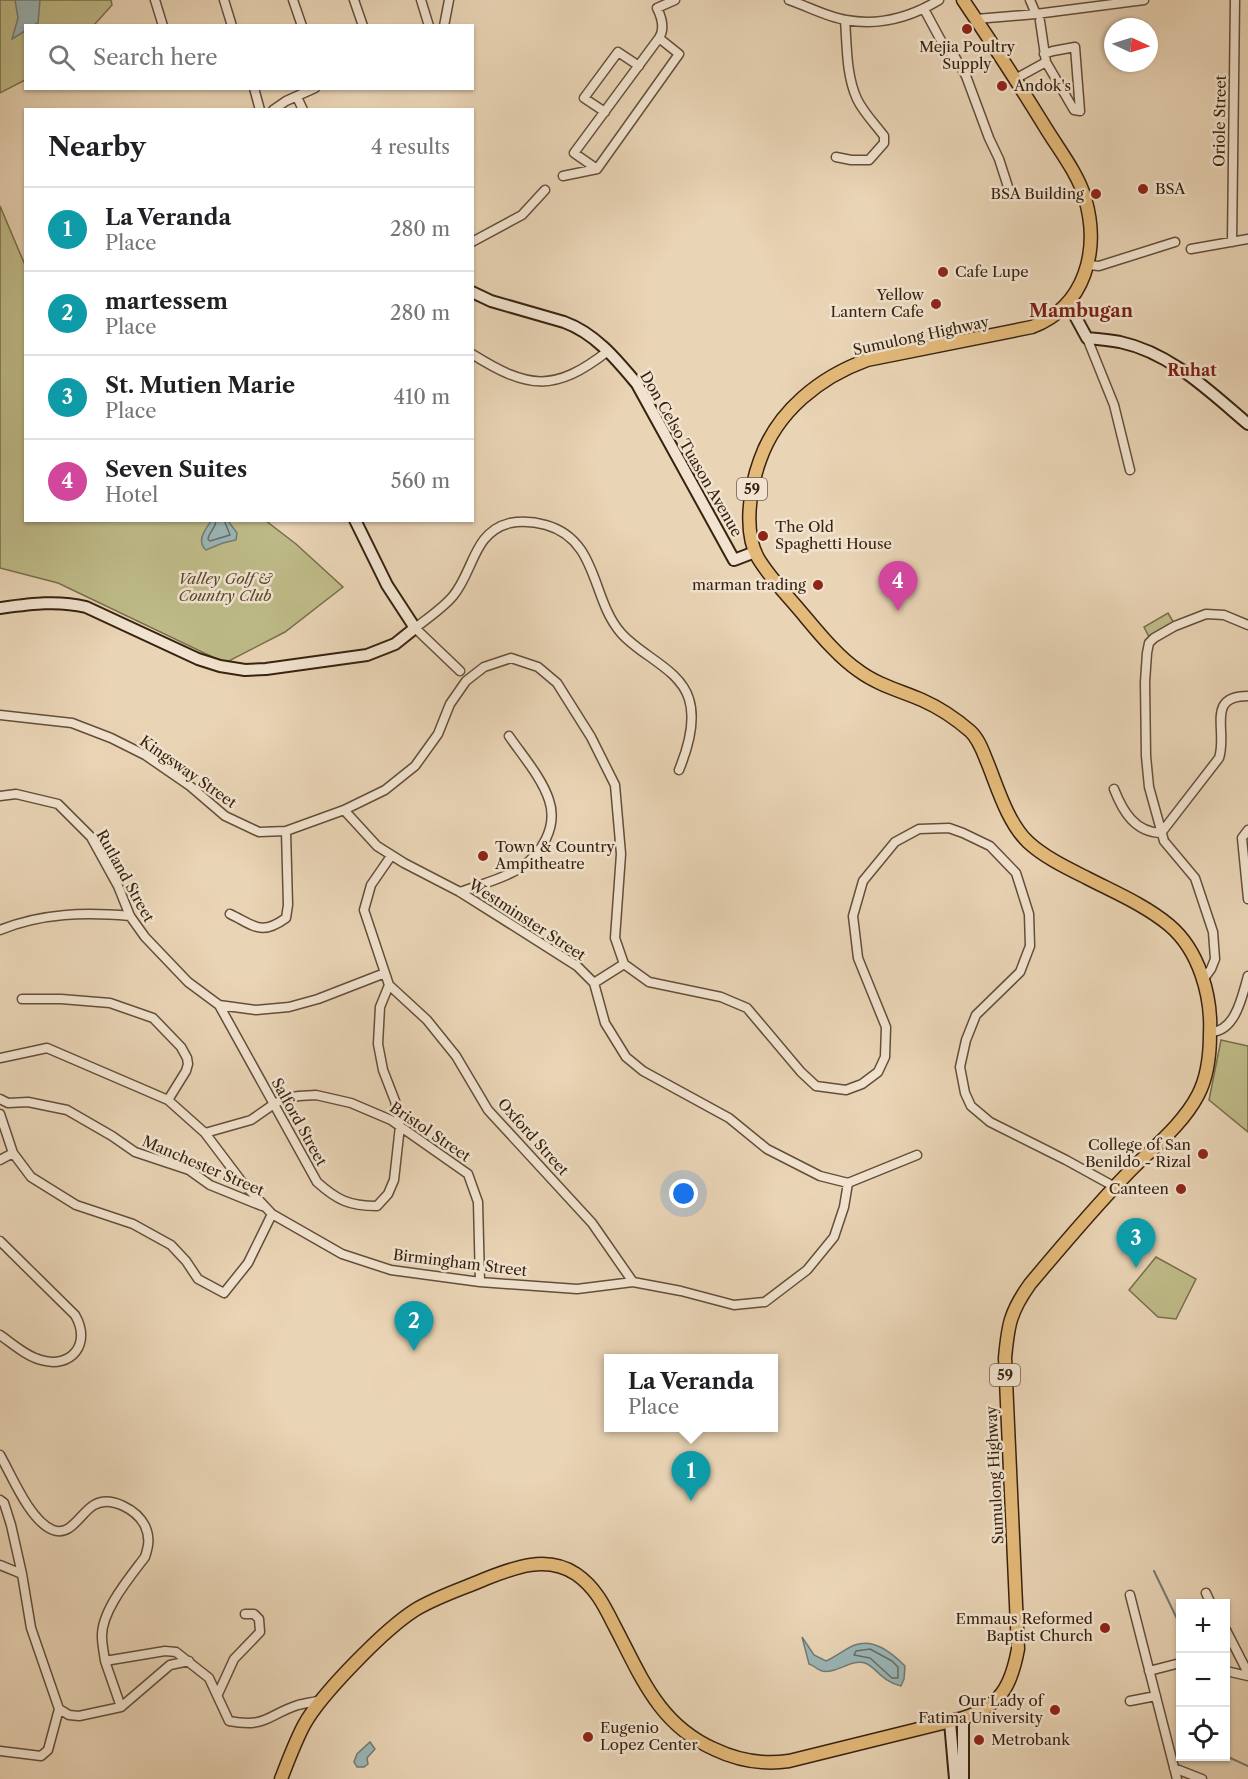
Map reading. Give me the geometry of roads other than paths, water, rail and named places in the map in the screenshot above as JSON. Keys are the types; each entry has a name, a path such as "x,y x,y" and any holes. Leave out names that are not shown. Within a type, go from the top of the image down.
{"main road":[{"name":"Sumulong Highway","path":"281,1779 305,1723 322,1700 358,1661 407,1616 417,1609 511,1569 550,1564 572,1572 595,1590 648,1689 665,1714 692,1738 724,1754 747,1761 770,1764 956,1720 986,1708 1002,1695 1012,1674 1018,1649 1005,1358 1009,1323 1019,1299 1030,1284 1115,1186 1178,1121 1197,1097 1205,1078 1211,1032 1203,980 1197,962 1171,926 1141,907 1062,866 1027,841 1006,810 974,734 951,715 923,700 889,688 858,671 819,633 769,574 755,552 750,522 750,499 755,472 771,434 787,411 813,388 847,367 867,360 1032,327 1047,321 1062,310 1079,289 1088,265 1090,231 1085,198 1068,163 963,0"}],"street":[{"path":"155,0 162,24"},
{"path":"224,0 231,24"},
{"path":"293,0 301,24"},
{"path":"354,0 362,24"},
{"path":"421,0 428,24"},
{"path":"444,24 449,0"},
{"path":"597,170 574,153 659,39 663,30 657,8 675,0"},
{"path":"789,0 845,20 877,22 904,18 939,0"},
{"path":"1015,79 1045,58 1053,51 1075,47 1080,111 1074,110 1045,58 1038,18 1030,0"},
{"path":"976,19 1038,18 1144,0"},
{"path":"1227,0 1236,0"},
{"name":"Oriole Street","path":"1232,242 1236,0"},
{"path":"924,9 945,48 955,57 966,76 1010,193"},
{"path":"836,157 869,160 884,142 884,136 861,107 854,91 848,62 845,20"},
{"path":"563,177 597,170 679,54 659,39"},
{"path":"605,112 584,98 618,52 639,66"},
{"path":"255,90 259,108"},
{"path":"277,108 311,90"},
{"path":"297,97 302,108"},
{"path":"474,241 522,215 545,190"},
{"path":"1191,249 1248,239"},
{"path":"1088,265 1099,266 1175,242"},
{"name":"Don Celso Tuason Avenue","path":"474,293 491,301 548,316 574,326 608,351 637,384 734,560 755,552"},
{"path":"1068,303 1087,338 1116,411 1130,470"},
{"path":"1087,338 1118,341 1172,363 1248,424"},
{"path":"474,355 508,374 540,382 553,382 576,374 608,351"},
{"path":"356,522 387,585 415,628 459,671"},
{"path":"0,608 43,603 67,603 86,607 198,659 244,670 368,655 394,644 455,594 480,543 487,534 498,527 512,523 543,524 558,529 574,541 586,558 618,630 633,646 670,672 684,687 691,712 686,754 679,770"},
{"path":"1203,980 1215,959 1213,933 1194,878 1181,859 1169,847 1161,833 1147,774 1145,682 1149,643 1175,626 1206,614 1224,615 1248,625"},
{"name":"Kingsway Street","path":"0,715 72,723 111,738 145,755 190,786 225,816 259,832 286,831 344,810 385,789 415,766 438,734 450,704 466,681 484,667 511,658 538,667 557,682 591,737 615,785 621,854 615,938 624,964"},
{"path":"1161,833 1219,758 1222,743 1221,710 1224,703 1235,697 1248,696"},
{"path":"460,892 519,869 531,860 548,838 550,801 509,736"},
{"path":"1114,789 1124,812 1133,823 1149,832 1161,833"},
{"name":"Rutland Street","path":"0,796 16,794 58,804 91,837 118,886 130,916 164,960 188,982 219,1005 256,1010 289,1007 318,999 385,974"},
{"name":"Westminster Street","path":"344,810 377,846 391,856 460,892 577,966 594,983"},
{"path":"917,1155 848,1183 820,1176 767,1149 729,1118 643,1071 626,1057 605,1023 594,983 624,964 649,982 721,997 747,1008 801,1072 816,1086 846,1090 862,1084 878,1072 885,1057 886,1027 858,958 853,916 863,881 895,842 919,829 949,828 963,833 990,846 1016,873 1029,914 1030,946 1020,972 976,1015 966,1040 960,1067 965,1093 971,1106 990,1122 1115,1186"},
{"path":"1248,830 1242,838 1248,898"},
{"path":"231,914 260,929 273,928 286,918 288,905 286,831"},
{"path":"389,985 364,910 370,885 391,856"},
{"path":"0,930 24,921 49,917 100,914 130,916"},
{"path":"1211,1032 1218,1032 1230,1024 1248,976"},
{"name":"Salford Street","path":"219,1005 317,1182 348,1204 377,1206 388,1194 394,1180 400,1126 395,1101 383,1070 378,1044 380,1007 389,985"},
{"name":"Oxford Street","path":"389,985 427,1020 456,1056 488,1110 592,1223 633,1282"},
{"path":"22,999 110,1003 153,1018 181,1047 187,1058 186,1071 168,1100"},
{"name":"Birmingham Street","path":"0,1058 47,1048 168,1100 205,1133 242,1182 272,1215 342,1254 390,1270 480,1282 577,1289 633,1282 681,1291 734,1305 765,1302 807,1270 834,1237 844,1207 848,1183"},
{"name":"Bristol Street","path":"205,1133 251,1119 286,1098 316,1095 368,1108 400,1126 468,1174 478,1202 480,1282"},
{"name":"Manchester Street","path":"0,1100 8,1103 28,1102 67,1110 135,1152 189,1170 210,1185 265,1207"},
{"path":"0,1114 13,1153 31,1177 76,1205 133,1224 171,1245 198,1279 224,1293 248,1263 272,1215"},
{"path":"0,1160 13,1153"},
{"path":"0,1241 75,1315 81,1324 83,1334 81,1344 75,1353 57,1361 43,1361 31,1356 0,1335"},
{"path":"0,1455 34,1515 53,1530 67,1529 94,1504 106,1502 116,1503 132,1510 144,1524 149,1546 145,1557 109,1611 102,1628 105,1661 121,1707"},
{"path":"0,1500 4,1503 11,1525 31,1628 59,1709 50,1746 46,1753 41,1756 0,1750"},
{"path":"0,1565 22,1574"},
{"path":"1206,1593 1209,1599"},
{"path":"1130,1595 1177,1779"},
{"path":"218,1694 234,1659 260,1632 259,1619 254,1614 245,1614"},
{"path":"1230,1638 1248,1674"},
{"path":"105,1661 165,1651 176,1652 209,1678 230,1721 245,1724 264,1722 297,1706 322,1700"},
{"path":"59,1709 69,1715 79,1716 121,1707 170,1665 189,1661"},
{"path":"1149,1671 1176,1664"},
{"path":"1230,1672 1248,1674"},
{"path":"1130,1701 1156,1696"},
{"path":"955,1779 956,1720"},
{"path":"956,1720 963,1779"},
{"path":"1174,1768 1202,1779"}],"water":[{"path":"15,0 40,0 38,23 24,24 24,32 12,39 18,18"},
{"path":"210,522 229,522 237,533 236,540 206,550 202,543 204,532"},
{"path":"802,1637 814,1655 826,1661 852,1646 862,1643 876,1645 905,1666 901,1686 884,1678 865,1663 854,1663 828,1671 820,1670 809,1664"},
{"path":"370,1742 375,1749 367,1758 368,1764 364,1767 357,1767 354,1762 357,1754"}],"waterway":[{"path":"1154,1571 1176,1617"},
{"path":"1230,1758 1248,1766"}],"place":[{"name":"Mejia Poultry Supply","path":"967,29"},
{"name":"Andok's","path":"1002,86"},
{"name":"BSA","path":"1143,189"},
{"name":"BSA Building","path":"1096,194"},
{"name":"Cafe Lupe","path":"943,272"},
{"name":"Yellow Lantern Cafe","path":"936,304"},
{"name":"The Old Spaghetti House","path":"763,536"},
{"name":"marman trading","path":"818,585"},
{"name":"Seven Suites","path":"898,611"},
{"name":"Town & Country Ampitheatre","path":"483,856"},
{"name":"College of San Benildo - Rizal","path":"1203,1154"},
{"name":"Canteen","path":"1181,1189"},
{"name":"St. Mutien Marie","path":"1136,1268"},
{"name":"martessem","path":"414,1351"},
{"name":"La Veranda","path":"691,1501"},
{"name":"Emmaus Reformed Baptist Church","path":"1105,1628"},
{"name":"Our Lady of Fatima University","path":"1055,1710"},
{"name":"Eugenio Lopez Center","path":"588,1737"},
{"name":"Metrobank","path":"979,1740"}],"district":[{"name":"Mambugan","path":"1081,311"},
{"name":"Ruhat","path":"1192,370"}],"park label":[{"name":"Valley Golf & Country Club","path":"225,588"}]}
